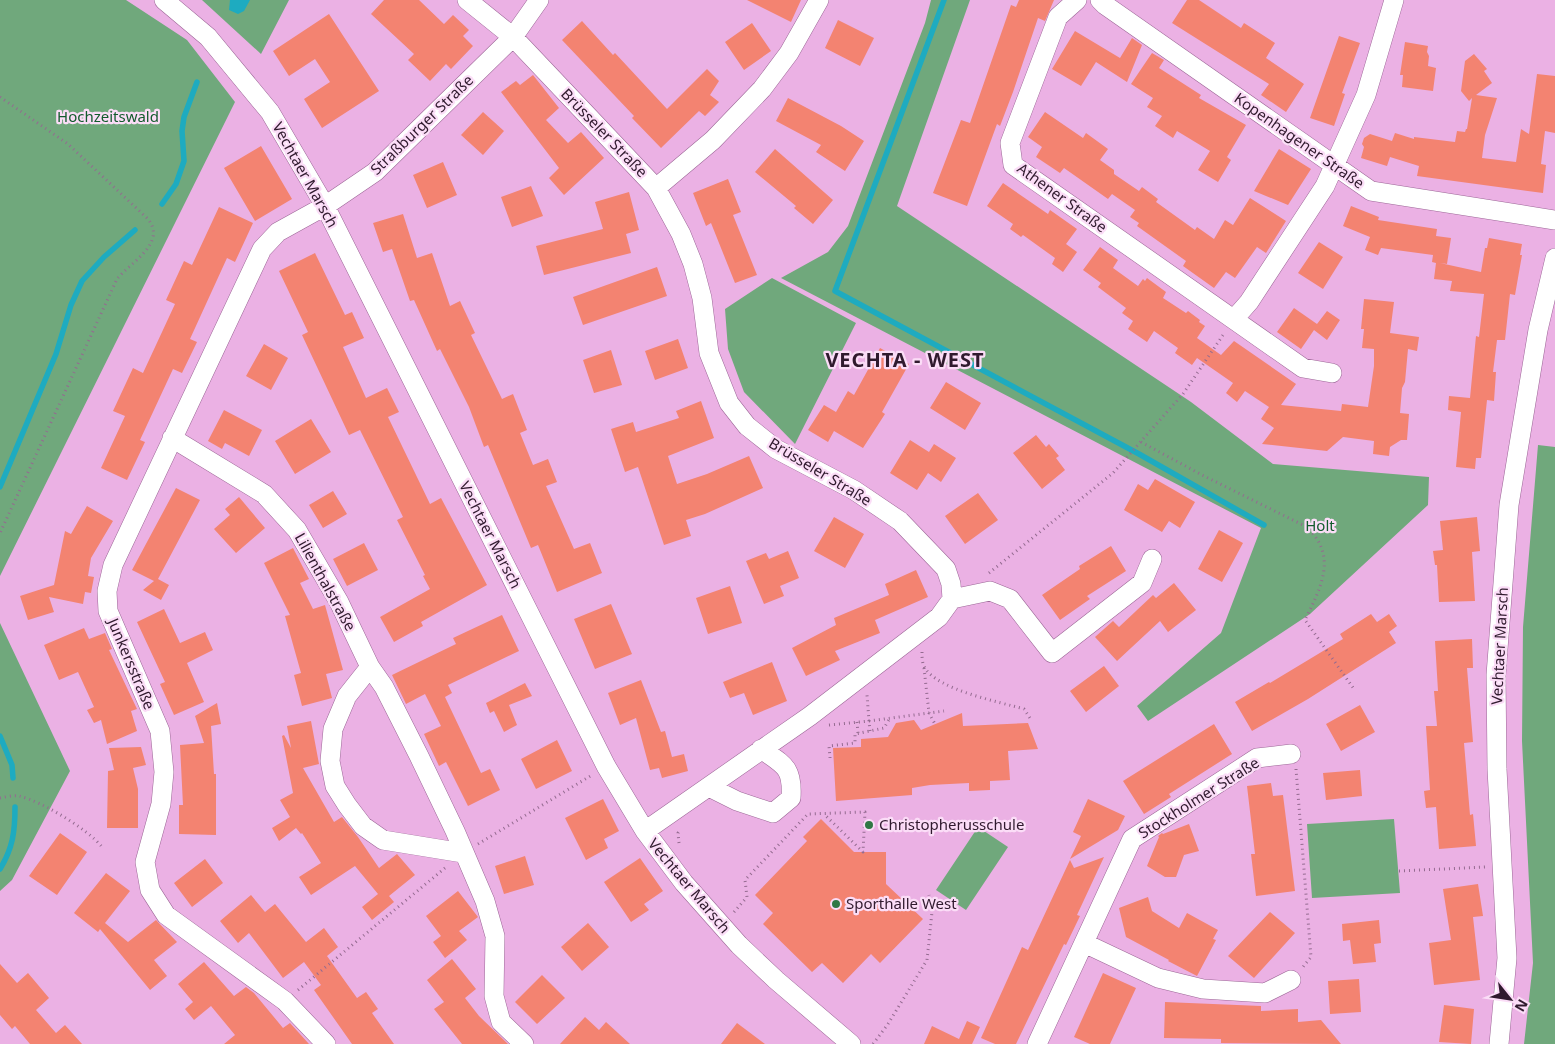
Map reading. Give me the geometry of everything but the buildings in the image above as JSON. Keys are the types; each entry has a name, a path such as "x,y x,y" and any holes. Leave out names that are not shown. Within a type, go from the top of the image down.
{"street":[{"name":"Vechtaer Marsch","path":"164,0 208,37 270,112 325,206 606,766 644,831 684,883 739,945 776,980 851,1044"},
{"path":"467,0 513,37"},
{"name":"Straßburger Straße","path":"325,206 375,172 513,37 539,0"},
{"path":"656,188 713,140 762,89 788,53 818,0"},
{"name":"Athener Straße","path":"1077,0 1058,17 1010,143 1013,165 1303,368 1332,372"},
{"name":"Kopenhagener Straße","path":"1100,0 1104,5 1371,190 1555,220"},
{"path":"1234,319 1250,302 1325,186 1366,96 1394,0"},
{"name":"Brüsseler Straße","path":"513,37 656,188 682,234 693,264 702,298 709,353 729,403 747,426 776,449 854,490 900,521 946,569 951,584 952,599"},
{"name":"Junkersstraße","path":"325,206 278,232 262,249 113,565 107,590 108,611 160,731 164,772 161,804 145,862 150,890 166,915 285,1001 326,1044"},
{"name":"Vechtaer Marsch","path":"1497,1042 1507,958 1498,769 1496,675 1508,505 1538,330 1555,258"},
{"name":"Lilienthalstraße","path":"172,438 264,494 297,530 339,602 370,666 384,687 419,756 485,902 495,936 494,996 501,1022 524,1044"},
{"path":"644,831 709,788 761,749 810,716 939,617 952,599 990,591 1010,599 1052,653 1142,583 1152,559"},
{"path":"370,666 347,696 333,729 330,761 335,786 363,826 384,840 463,853"},
{"path":"709,788 737,801 773,812 791,798 792,782 786,768 761,749"},
{"name":"Stockholmer Straße","path":"1037,1044 1132,839 1258,758 1291,754"},
{"path":"1084,943 1158,978 1203,989 1266,993 1291,980"}],"path":[{"path":"0,97 68,144 148,219 154,226 155,236 146,250 117,279 0,533"},
{"path":"988,573 1113,473 1183,394 1234,319"},
{"path":"1141,442 1202,475 1307,527 1317,536 1325,560 1321,587 1305,620 1354,689"},
{"path":"914,657 928,646"},
{"path":"921,652 929,713 934,724"},
{"path":"924,667 938,680 962,691 1024,709 1030,718"},
{"path":"859,695 867,689 870,731"},
{"path":"820,726 944,710"},
{"path":"830,758 829,746 855,743 855,734 884,728 890,718"},
{"path":"857,722 858,733"},
{"path":"1291,754 1297,773 1311,957 1291,980"},
{"path":"285,1001 463,853 606,766"},
{"path":"0,798 17,795 40,803 95,838 102,847"},
{"path":"722,926 746,897 745,880 808,814 865,812 863,852 824,814"},
{"path":"683,849 678,842 678,832 684,827"},
{"path":"1399,871 1503,867"},
{"path":"873,1044 888,1024 927,960 932,912 929,895"}],"green space":[{"name":"Hochzeitswald","path":"0,0 126,0 187,40 235,102 0,576"},
{"path":"202,0 289,0 261,54"},
{"name":"Holt","path":"931,0 970,0 897,206 1191,402 1273,464 1429,477 1428,505 1310,614 1148,721 1137,706 1221,633 1261,528 781,278 828,252 848,226 925,23"},
{"path":"772,278 856,323 795,444 744,392 728,349 725,309"},
{"path":"1538,445 1555,447 1555,1044 1524,1044 1533,963 1522,741 1523,627"},
{"path":"0,623 70,771 12,880 0,891"},
{"path":"1394,819 1400,893 1312,898 1307,824"},
{"path":"978,827 1008,847 966,910 936,890"}],"shaded area":[{"path":"230,0 250,0 244,11 238,14 229,10"}],"waterway":[{"path":"944,0 835,291 1139,454 1264,525"},
{"path":"162,204 176,184 184,161 182,131 184,117 197,82"},
{"path":"0,487 56,354 71,305 82,281 104,257 135,230"},
{"path":"0,736 12,765 13,778"},
{"path":"0,869 8,854 12,839 15,807"}],"place":[{"name":"Christopherusschule","path":"869,825"},
{"name":"Sporthalle West","path":"836,904"}],"district":[{"name":"VECHTA - WEST","path":"905,360"}]}
